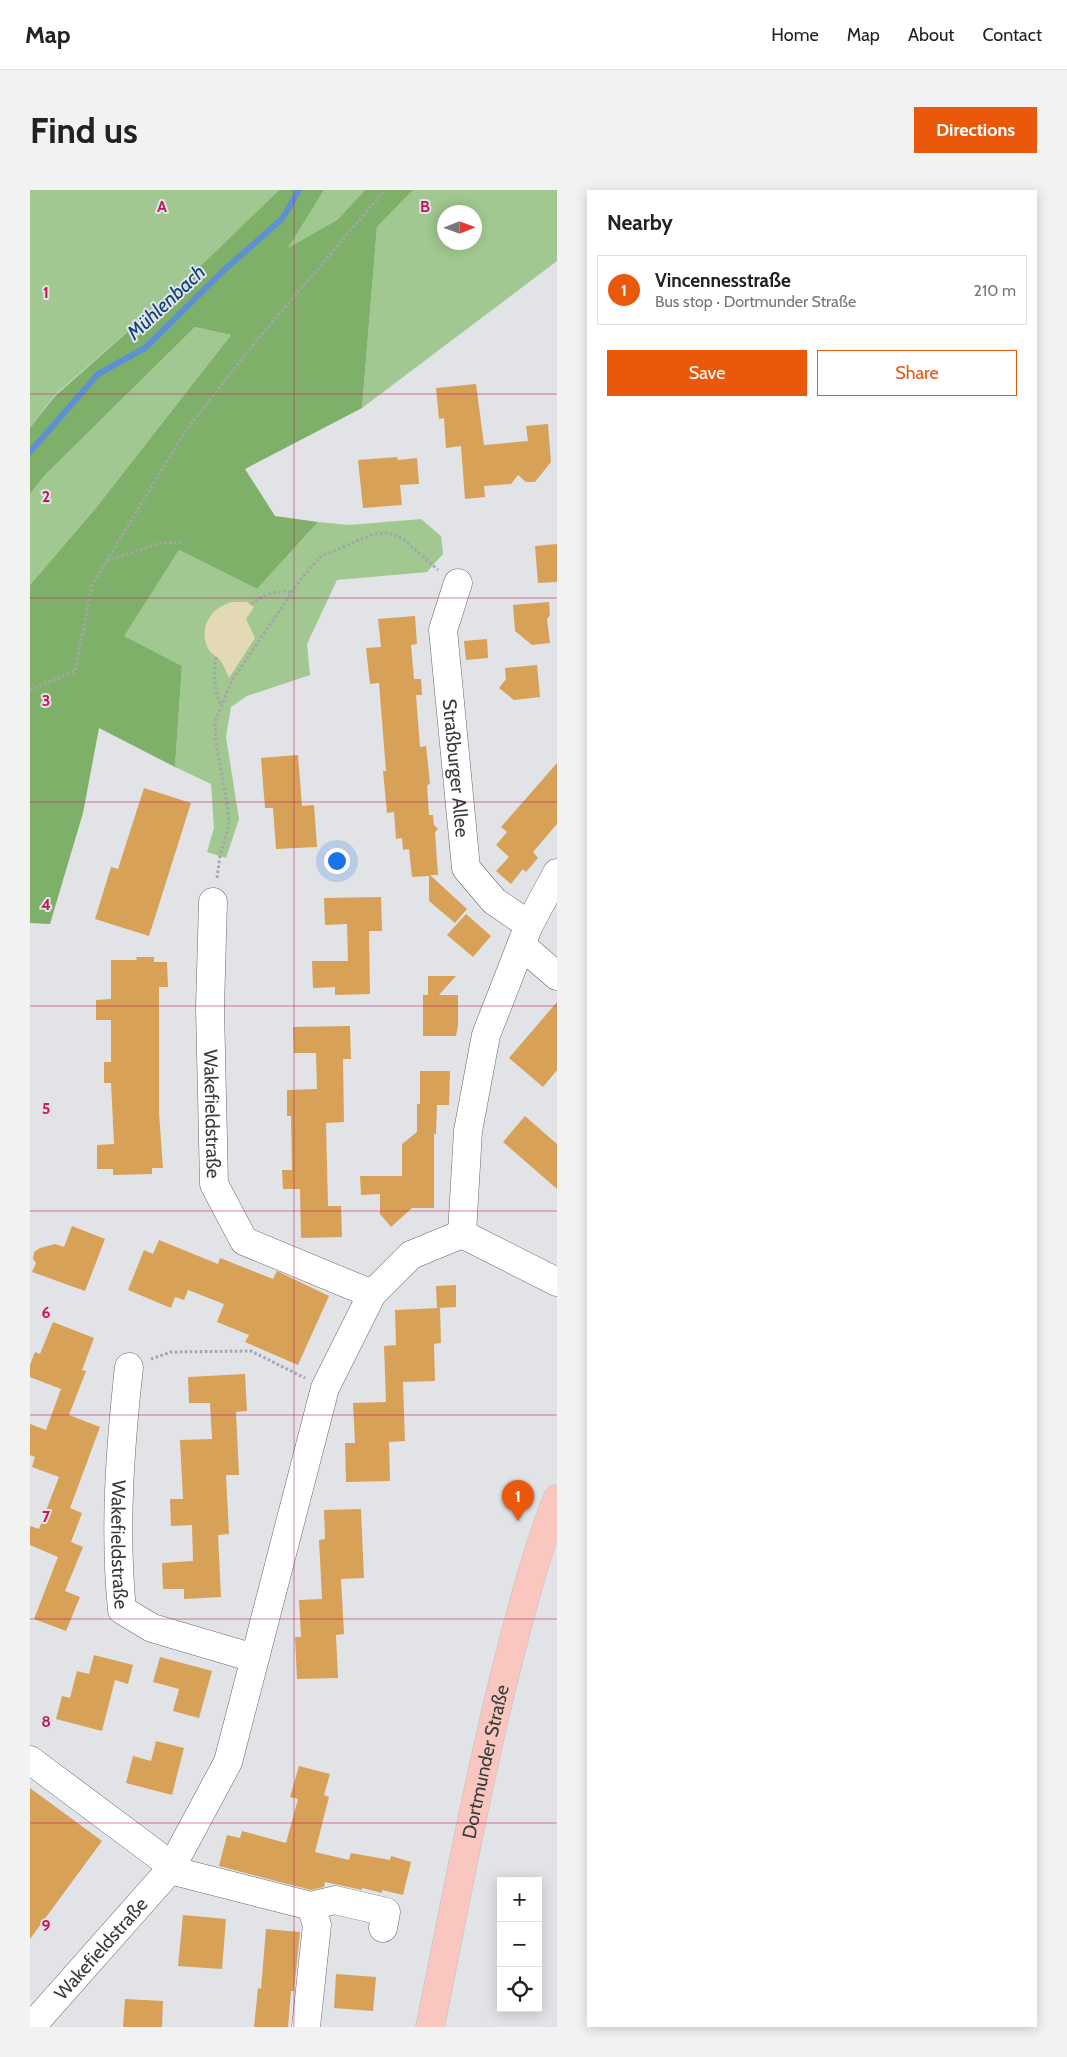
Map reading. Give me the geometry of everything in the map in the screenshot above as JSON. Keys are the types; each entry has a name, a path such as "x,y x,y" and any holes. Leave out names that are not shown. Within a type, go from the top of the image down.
{"main road":[{"name":"Dortmunder Straße","path":"430,2027 486,1749 524,1600 545,1529 557,1500"}],"street":[{"name":"Straßburger Allee","path":"457,587 443,630 466,868 525,935 557,976"},
{"path":"551,1274 462,1234 468,1131 486,1035 525,935 557,874"},
{"name":"Wakefieldstraße","path":"213,902 210,1008 214,1184 244,1241 372,1294"},
{"name":"Wakefieldstraße","path":"31,2027 171,1868 228,1762 325,1388 372,1294 411,1255 462,1234"},
{"name":"Wakefieldstraße","path":"129,1367 120,1444 118,1569 122,1610 152,1628 254,1658"},
{"path":"30,1760 171,1868 311,1906 335,1900 386,1912 383,1928"},
{"path":"306,2027 317,1925 311,1906"}],"path":[{"path":"30,690 75,671 92,585 184,433 252,346 386,190"},
{"path":"213,902 220,855 229,826 216,743 215,722 232,682 292,592 320,557 373,534 390,533 402,538 457,587"},
{"path":"106,561 162,543 183,542"},
{"path":"251,604 259,598 282,591 292,592"},
{"path":"216,657 214,666 216,694 221,705"},
{"path":"129,1367 170,1352 251,1351 325,1388"}],"green space":[{"path":"30,190 279,190 185,281 55,395 30,428"},
{"path":"279,190 324,190 288,248 337,220 365,190 413,190 377,227 362,408 245,469 275,516 318,522 257,589 179,550 124,636 182,666 175,767 99,728 83,813 50,924 30,923 30,585 95,509 231,335 195,327 44,476 30,494 30,428 55,396 185,281"},
{"path":"324,190 365,190 337,220 287,249"},
{"path":"413,190 557,190 557,261 362,408 377,227"},
{"path":"195,327 231,335 95,509 30,585 30,494 44,476"},
{"path":"421,519 441,536 443,554 427,572 337,580 307,644 310,675 247,696 231,707 226,737 239,819 226,858 207,852 214,828 211,784 175,767 182,666 123,636 179,550 257,589 318,522 349,525"}],"sand":[{"path":"232,602 247,602 254,607 246,619 255,638 229,678 219,659 209,650 206,642 205,627 212,614 224,605"}],"building":[{"path":"476,384 484,445 528,441 526,426 548,424 551,462 535,482 526,482 518,475 511,484 484,486 485,497 465,499 461,446 446,448 444,418 439,419 436,388"},
{"path":"397,457 398,460 417,458 419,484 400,485 402,505 363,508 358,460"},
{"path":"557,544 557,582 538,583 535,546"},
{"path":"549,602 550,615 547,619 550,643 532,645 515,631 513,605"},
{"path":"415,616 417,644 411,645 414,679 421,679 422,695 416,695 420,747 426,746 430,783 427,786 429,815 433,815 434,825 438,829 435,832 438,875 430,875 467,909 455,923 429,901 429,876 412,877 409,849 403,850 402,838 396,839 394,812 387,813 383,771 386,771 379,683 370,684 366,648 381,647 378,619"},
{"path":"487,639 488,658 466,660 464,641"},
{"path":"537,665 540,697 514,700 499,688 506,679 505,668"},
{"path":"298,755 302,806 314,805 317,847 276,849 273,808 265,808 261,758"},
{"path":"557,763 557,824 533,852 538,858 526,872 523,869 511,884 496,871 509,857 496,845 507,832 501,827"},
{"path":"144,788 191,803 149,936 95,919 111,867 118,869"},
{"path":"381,897 382,931 369,931 370,994 335,995 335,987 313,988 312,961 348,961 347,924 325,925 324,898"},
{"path":"466,914 491,936 473,957 447,935"},
{"path":"136,957 154,957 154,962 167,962 168,987 159,987 159,1113 163,1168 152,1168 152,1174 113,1175 113,1169 97,1169 97,1145 114,1144 111,1083 104,1083 104,1062 111,1062 111,1020 96,1020 96,1000 111,999 111,960 137,960"},
{"path":"428,976 456,976 439,995 458,995 458,1026 456,1036 423,1036 423,995 428,995"},
{"path":"557,1002 557,1070 543,1087 509,1058"},
{"path":"350,1026 351,1059 343,1059 344,1122 326,1123 328,1206 341,1206 342,1237 301,1238 300,1189 283,1189 282,1170 292,1170 291,1116 287,1116 287,1090 317,1089 316,1053 294,1053 293,1027"},
{"path":"420,1071 450,1071 449,1105 437,1105 436,1134 434,1134 434,1208 412,1208 391,1227 380,1214 380,1194 361,1195 360,1176 402,1176 402,1144 417,1132 417,1104 420,1104"},
{"path":"525,1116 557,1144 557,1189 503,1142"},
{"path":"72,1226 105,1239 85,1291 32,1272 36,1263 33,1259 34,1252 40,1248 55,1244 64,1247"},
{"path":"159,1240 218,1264 220,1258 273,1279 277,1271 329,1296 298,1365 245,1342 249,1335 217,1322 224,1304 188,1290 184,1300 175,1297 171,1308 128,1290 144,1250 153,1254"},
{"path":"456,1285 456,1307 437,1308 436,1286"},
{"path":"440,1308 441,1343 434,1344 435,1381 403,1382 405,1441 389,1442 390,1481 346,1482 345,1443 355,1443 353,1403 386,1402 384,1346 396,1345 395,1310"},
{"path":"53,1322 94,1338 82,1370 86,1371 69,1415 100,1427 70,1508 82,1513 71,1542 83,1547 65,1591 80,1597 66,1631 34,1619 58,1557 30,1545 30,1526 39,1529 59,1477 32,1467 35,1457 30,1455 30,1424 46,1430 61,1389 30,1377 30,1365 35,1352 40,1354"},
{"path":"245,1374 247,1411 236,1412 239,1475 226,1475 229,1534 218,1535 221,1597 184,1599 184,1589 163,1589 162,1563 193,1561 192,1525 171,1526 170,1499 183,1499 180,1440 212,1439 210,1403 189,1403 188,1377"},
{"path":"361,1509 364,1578 341,1579 344,1634 336,1635 338,1678 297,1679 295,1637 301,1637 299,1600 322,1599 319,1540 325,1539 324,1510"},
{"path":"94,1655 133,1665 128,1684 115,1680 102,1731 56,1719 62,1696 70,1698 77,1671 89,1674"},
{"path":"160,1657 212,1671 199,1718 173,1711 179,1689 153,1682"},
{"path":"156,1741 184,1748 172,1795 126,1783 133,1756 151,1761"},
{"path":"299,1766 330,1774 324,1795 329,1797 315,1852 349,1860 351,1853 390,1860 391,1856 411,1862 403,1895 382,1890 382,1893 362,1888 362,1890 325,1882 324,1887 311,1890 219,1866 227,1835 240,1838 242,1831 286,1843 298,1799 290,1797"},
{"path":"30,1788 102,1841 30,1939"},
{"path":"183,1915 226,1919 222,1969 178,1966"},
{"path":"266,1929 300,1932 294,1991 291,1991 288,2027 254,2027 258,1988 261,1989"},
{"path":"336,1974 376,1977 373,2011 334,2008"},
{"path":"125,1999 163,2001 162,2027 123,2027"}],"waterway":[{"name":"Mühlenbach","path":"30,452 98,374 145,348 223,271 282,219 299,190"}],"place":[{"name":"Vincennesstraße","path":"518,1521"}]}
